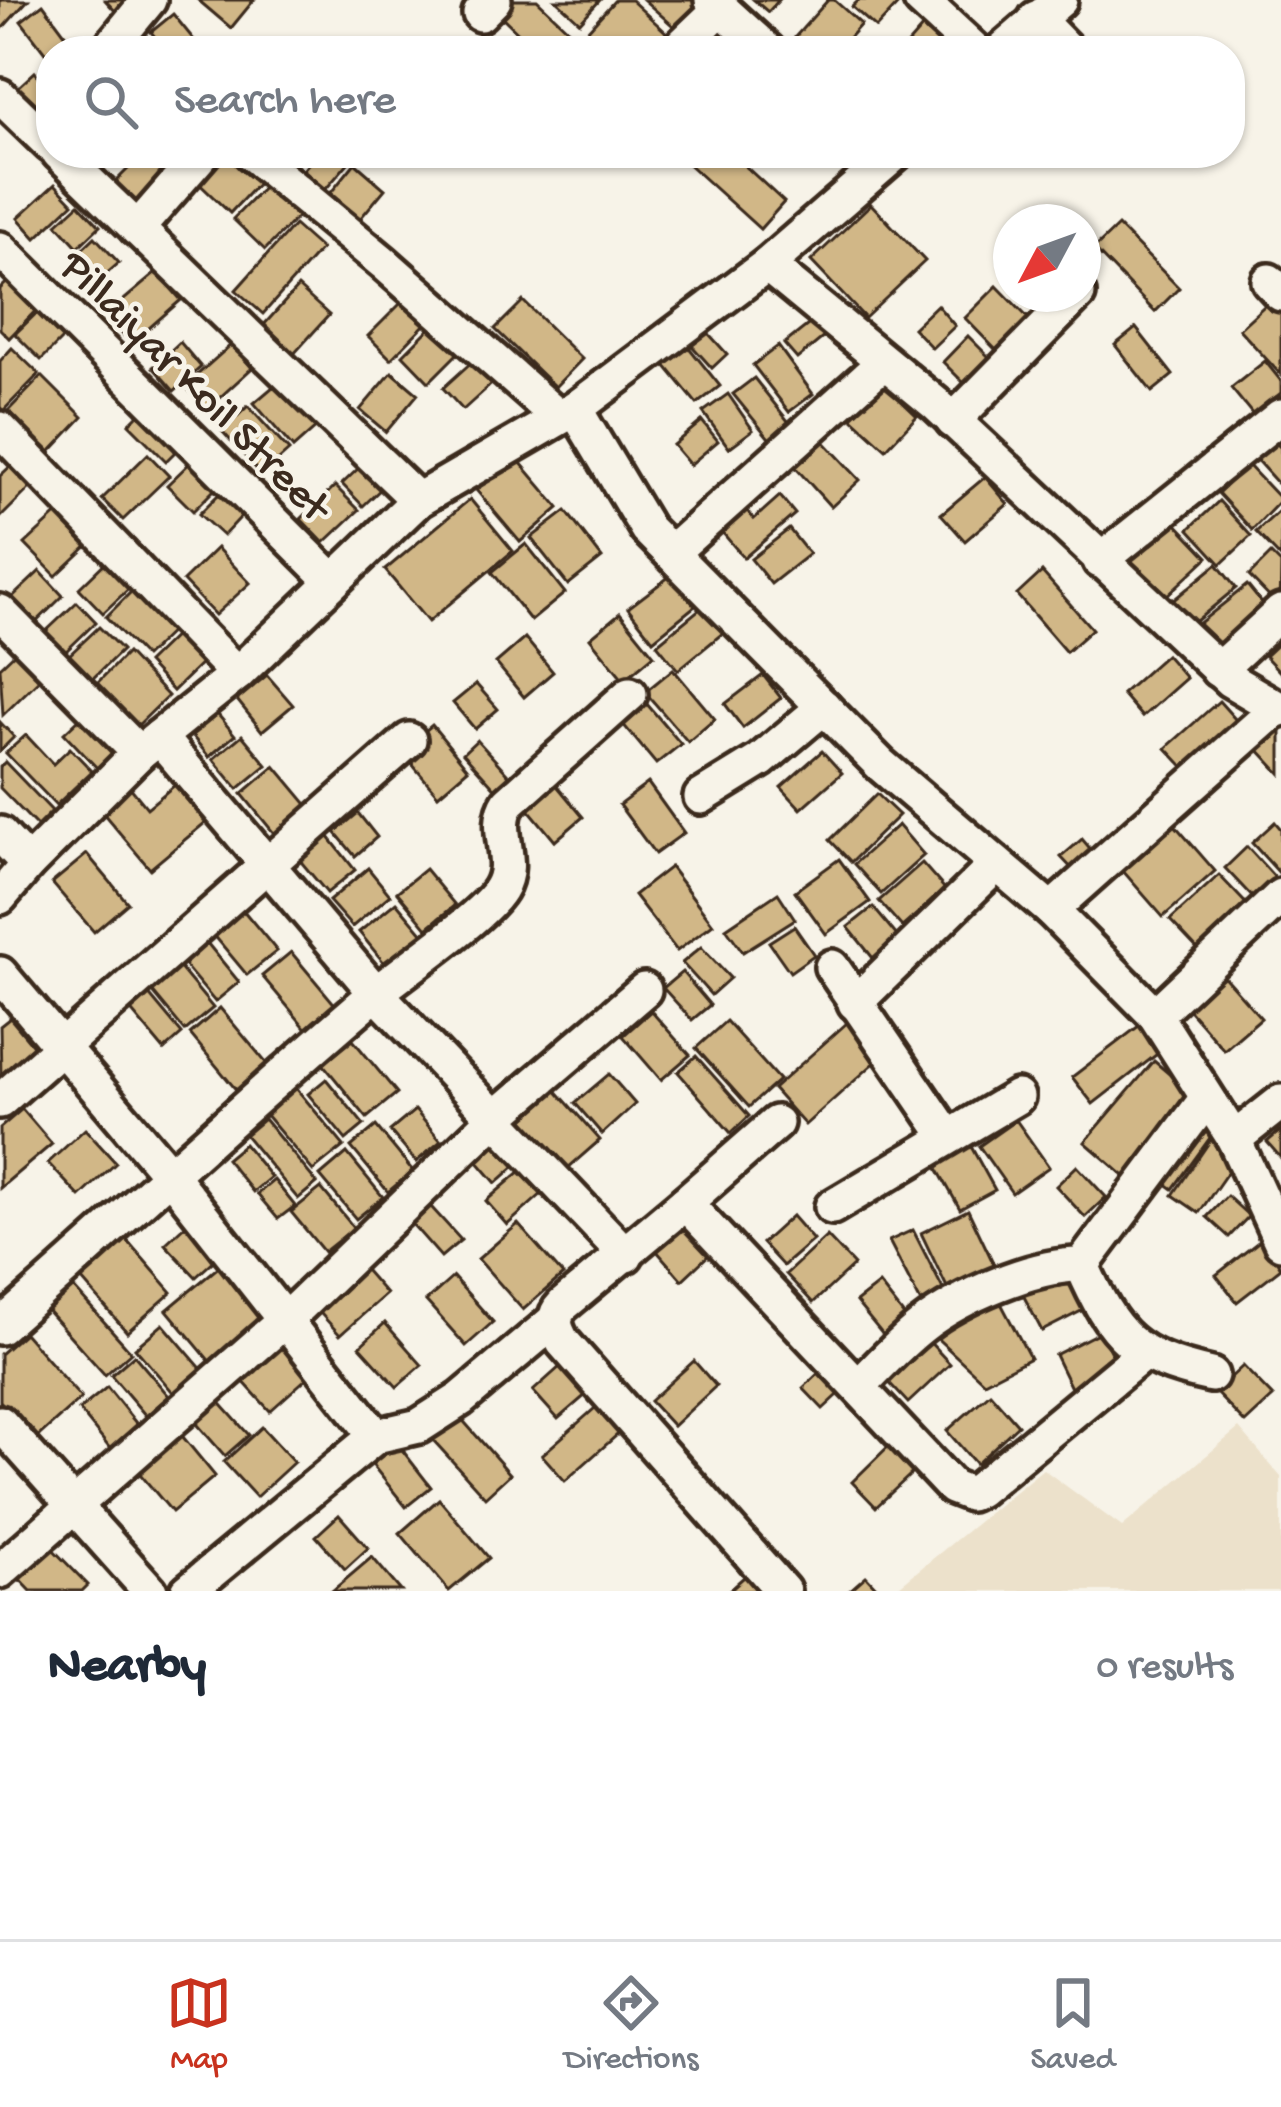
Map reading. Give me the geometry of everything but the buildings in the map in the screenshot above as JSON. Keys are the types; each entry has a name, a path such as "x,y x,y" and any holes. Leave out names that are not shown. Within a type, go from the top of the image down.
{"street":[{"path":"119,36 148,0"},
{"path":"921,0 960,36"},
{"path":"689,36 717,4 752,36"},
{"path":"1016,36 1046,7 1061,36"},
{"path":"0,95 36,126"},
{"path":"79,168 418,500"},
{"path":"137,229 190,168"},
{"path":"269,168 566,412 647,529 881,765 1051,910 1156,1015 1234,1139 1281,1242"},
{"path":"0,897 149,745 237,674 418,500 566,412 767,266 875,168"},
{"name":"Pillaiyar Koil Street","path":"0,248 333,581"},
{"path":"767,266 953,421 1219,670 1280,709 1051,910"},
{"path":"953,421 1060,312"},
{"path":"671,553 884,362"},
{"path":"1100,561 1281,416"},
{"path":"0,429 237,674"},
{"path":"0,612 149,745 266,866 376,993 626,1255"},
{"path":"1219,670 1281,612"},
{"path":"0,1327 376,993 493,898 508,870 501,813 630,694"},
{"path":"701,797 761,760 824,707"},
{"path":"0,1101 409,740"},
{"path":"0,834 28,864"},
{"path":"854,1003 995,866"},
{"path":"1156,1015 1281,896"},
{"path":"832,967 948,1138"},
{"path":"0,974 171,1175 376,1436"},
{"path":"0,1571 284,1321 494,1119 644,989"},
{"path":"832,1208 1017,1096"},
{"path":"1082,1265 1207,1098"},
{"path":"1234,1139 1281,1102"},
{"path":"188,1591 376,1436 419,1426 461,1399 776,1123"},
{"path":"685,1204 952,1487 970,1494 1144,1353"},
{"path":"1082,1265 1102,1312 1144,1353 1211,1376"},
{"path":"860,1386 903,1341 955,1305 1032,1273 1082,1265"},
{"path":"555,1320 563,1342 783,1591"},
{"path":"0,1423 150,1591"}],"shaded area":[{"path":"1239,1428 1281,1477 1281,1591 893,1591 1043,1469 1122,1527"}]}
